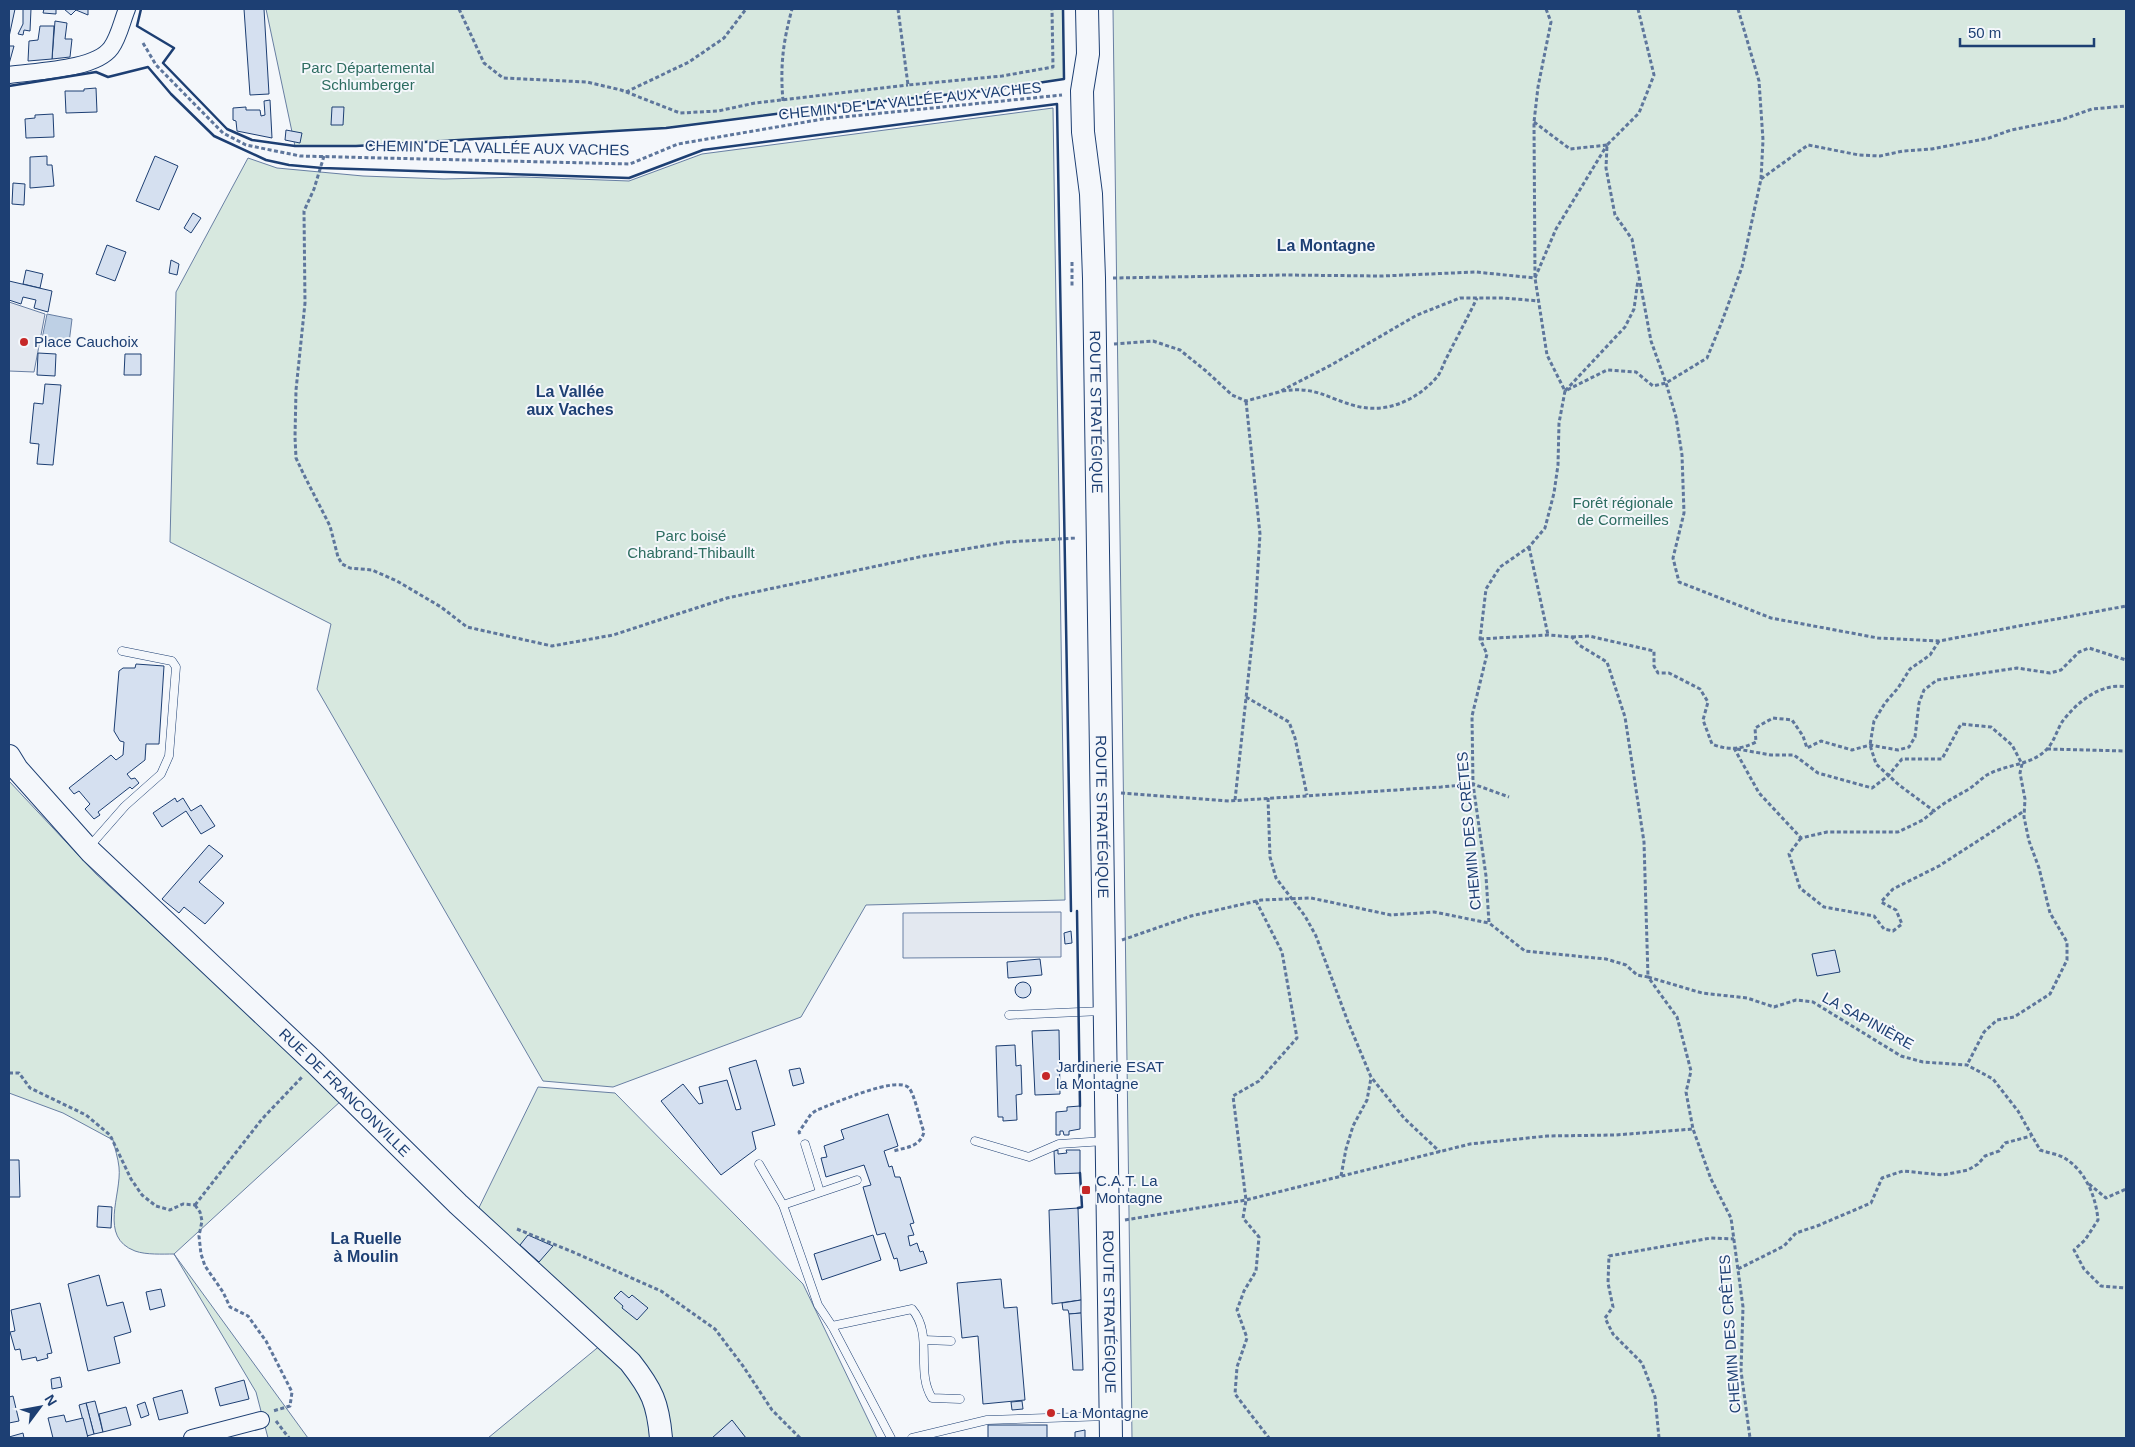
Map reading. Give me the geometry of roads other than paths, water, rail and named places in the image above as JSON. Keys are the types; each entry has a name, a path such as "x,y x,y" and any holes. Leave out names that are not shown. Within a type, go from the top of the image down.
{"street":[{"path":"9,75 88,63 103,55 111,48 127,9"},
{"name":"ROUTE STRATÉGIQUE","path":"1087,9 1088,54 1095,91 1096,122 1091,194 1094,278 1100,791 1111,1438"},
{"name":"RUE DE FRANCONVILLE","path":"9,756 17,769 88,849 315,1063 458,1204 630,1362 649,1387 659,1416 662,1438"},
{"path":"192,1438 261,1420"}],"lane":[{"path":"88,849 126,806 161,774 169,756 176,667 172,661 122,651"},
{"path":"1009,1015 1105,1011"},
{"path":"975,1141 1029,1157 1059,1144 1107,1141"},
{"path":"805,1144 820,1192"},
{"path":"758,1164 783,1204 818,1305 832,1326 891,1438"},
{"path":"783,1204 857,1180"},
{"path":"832,1326 912,1310 918,1316 924,1340 924,1372 929,1393 932,1398 960,1399"},
{"path":"924,1340 951,1341"},
{"path":"912,1438 987,1420 1111,1416"}],"water":[{"path":"47,314 72,319 69,343 42,339"}],"place":[{"name":"Place Cauchoix","path":"24,342"},
{"name":"Jardinerie ESAT la Montagne","path":"1046,1076"},
{"name":"C.A.T. La Montagne","path":"1086,1190"},
{"name":"La Montagne","path":"1051,1413"}],"district":[{"name":"La Montagne","path":"1326,245"},
{"name":"La Vallée aux Vaches","path":"570,400"},
{"name":"La Ruelle à Moulin","path":"366,1247"}],"park label":[{"name":"Parc Départemental Schlumberger","path":"368,76"},
{"name":"Forêt régionale de Cormeilles","path":"1623,512"},
{"name":"Parc boisé Chabrand-Thibaullt","path":"691,544"}]}
